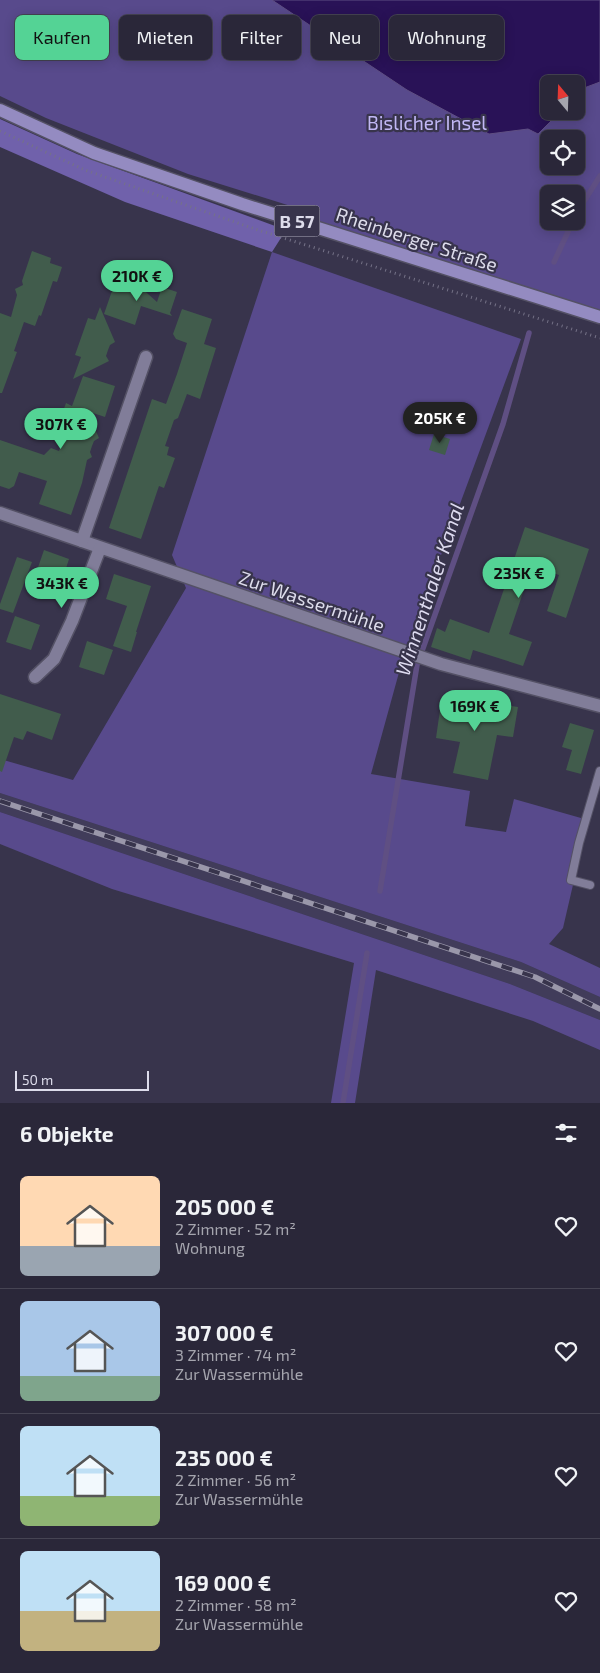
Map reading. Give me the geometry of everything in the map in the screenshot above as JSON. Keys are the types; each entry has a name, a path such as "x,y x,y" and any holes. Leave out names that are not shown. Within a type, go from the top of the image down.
{"main road":[{"name":"Rheinberger Straße","path":"0,110 94,153 242,204 600,317"}],"street":[{"path":"82,541 146,357"},
{"name":"Zur Wassermühle","path":"0,513 441,664 600,706"},
{"path":"35,677 54,659 72,622 100,548"}],"lane":[{"path":"590,885 570,880 600,771"}],"path":[{"path":"0,131 85,170 255,229 600,338"}],"shaded area":[{"path":"272,0 600,0 600,82 585,88 585,75 540,75 540,120 552,120 538,134 528,129 489,134 407,90 362,60 379,60 379,15 311,15 311,26 301,19 301,15 294,15"},
{"path":"0,119 77,154 286,230 272,252 125,202 0,147"},
{"path":"0,793 521,962 600,997 600,1020 510,984 0,812"}],"green space":[{"name":"Bislicher Insel","path":"0,0 600,0 600,317 302,222 313,213 188,174 46,118 0,96"},
{"path":"272,252 521,339 403,658 371,774 470,791 465,826 506,832 514,799 588,820 563,928 549,944 600,968 600,997 521,962 0,793 0,759 73,780 186,588 172,555"},
{"path":"0,812 510,984 600,1020 600,1050 533,1021 376,970 355,1103 331,1103 354,963 112,889 0,844"}],"building":[{"path":"32,251 51,258 50,263 62,267 57,282 53,281 41,316 39,315 35,326 24,322 14,351 17,352 2,393 0,393 0,313 11,317 17,295 15,289 23,285 22,281"},
{"path":"127,281 138,285 157,302 162,287 177,292 170,313 172,316 141,306 135,325 104,314 113,288"},
{"path":"100,307 115,342 110,345 106,356 109,361 73,379 81,357 75,355 88,318 95,320"},
{"path":"182,309 212,319 204,344 216,348 200,399 187,394 178,418 174,420 165,446 169,447 167,455 175,458 164,488 159,486 141,539 109,528 152,399 166,404 177,374 187,343 176,339 173,334"},
{"path":"83,376 115,386 105,417 87,411 99,438 94,441 92,446 90,452 92,457 87,460 82,483 71,515 39,504 47,481 19,472 14,486 9,489 0,486 0,440 44,455 51,448 59,451 69,422 60,420 66,403 72,406"},
{"path":"434,434 450,439 445,455 429,450"},
{"path":"525,527 589,549 566,618 547,611 559,575 532,566 509,634 532,642 523,666 473,650 470,660 431,647 437,628 445,632 450,619 489,633"},
{"path":"44,550 69,559 61,584 35,576"},
{"path":"17,557 32,562 13,613 0,609 0,604"},
{"path":"114,574 151,586 131,652 113,646 127,606 106,599"},
{"path":"15,616 40,625 31,650 6,642"},
{"path":"87,641 113,650 104,675 79,667"},
{"path":"0,694 61,714 52,740 27,731 23,740 14,737 2,772 0,771"},
{"path":"442,696 518,707 513,737 497,735 488,780 453,773 460,742 436,738"},
{"path":"570,723 594,730 581,774 566,770 572,750 562,747"}],"waterway":[{"name":"Winnenthaler Kanal","path":"585,200 600,176"},
{"name":"Winnenthaler Kanal","path":"554,262 569,230"},
{"name":"Winnenthaler Kanal","path":"380,891 417,665 503,424 529,333"},
{"name":"Winnenthaler Kanal","path":"343,1103 367,953"}],"railway":[{"path":"0,801 535,977 600,1009"}]}
